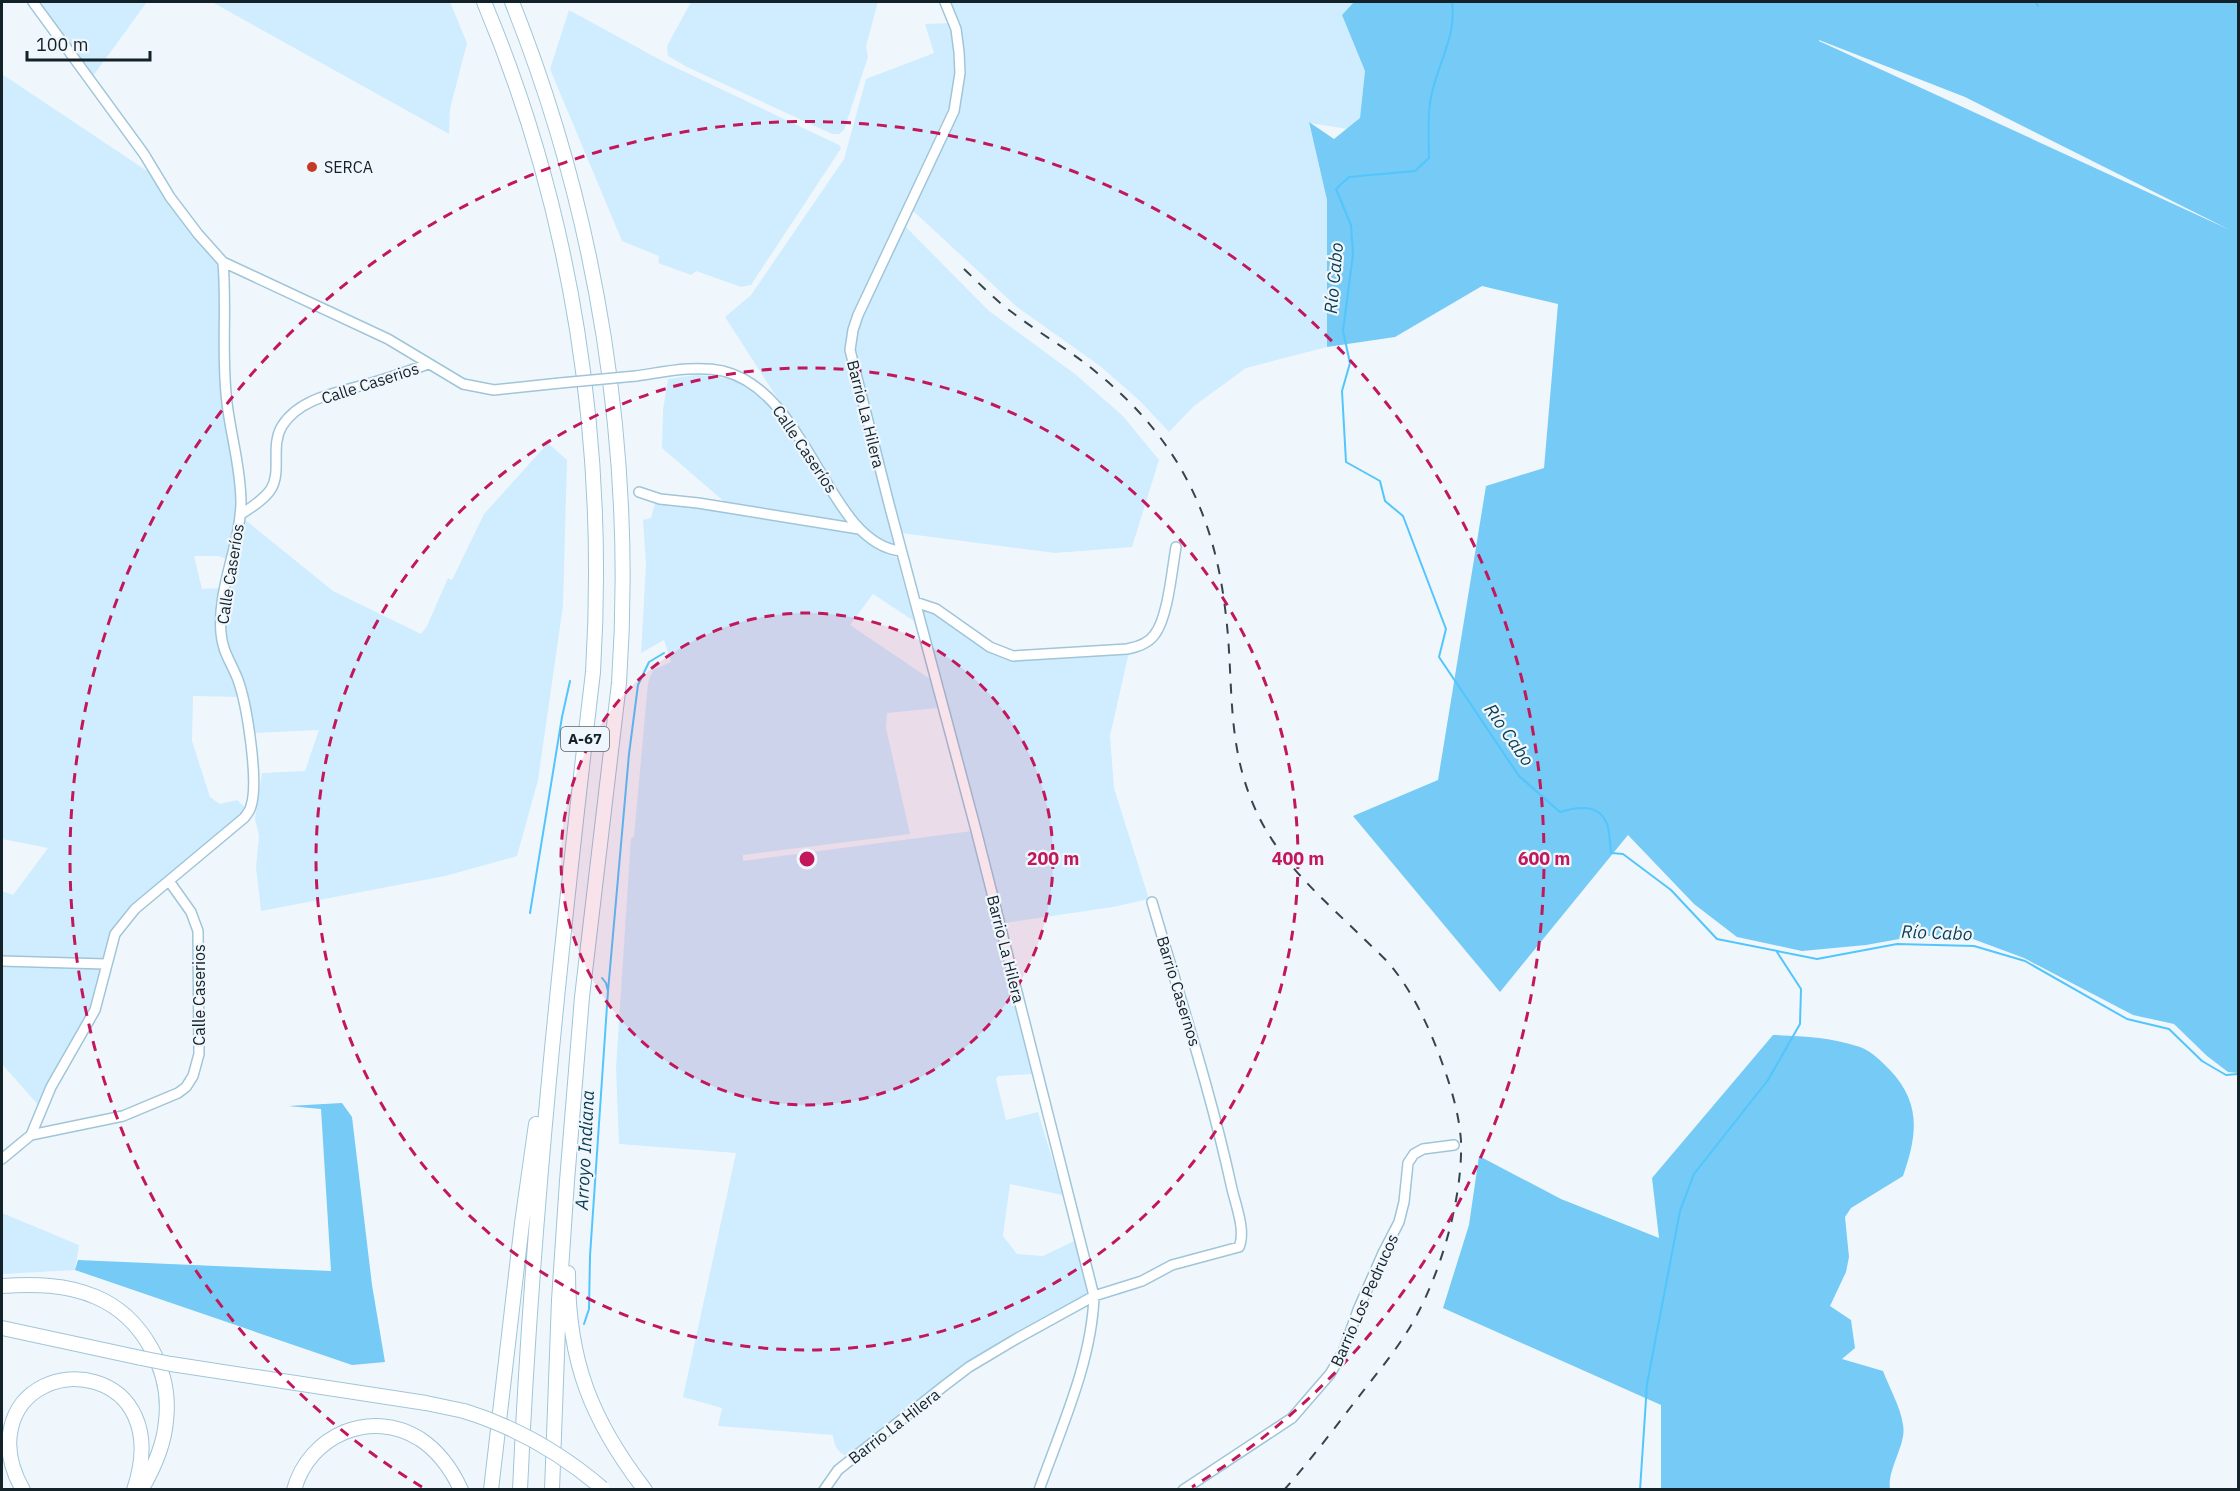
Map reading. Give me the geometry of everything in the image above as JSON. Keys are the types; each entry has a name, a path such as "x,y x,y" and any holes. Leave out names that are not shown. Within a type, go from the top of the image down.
{"highway":[{"name":"A-67","path":"484,2 520,96 554,210 572,292 589,415 596,516 597,610 593,672 548,1078 533,1269 520,1490"},
{"name":"A-67","path":"512,2 548,102 578,212 606,357 616,421 620,478 623,592 620,674 582,997 559,1300 552,1490"},
{"path":"491,1490 522,1223 573,840"},
{"path":"582,997 568,1243 569,1290 574,1343 586,1390 598,1420 620,1456 645,1490"},
{"path":"2,1286 46,1285 84,1293 117,1308 135,1324 144,1336 162,1373 167,1420 160,1453 141,1490"},
{"path":"2,1328 171,1364 464,1411 503,1425 542,1444 572,1464 602,1489"},
{"path":"23,1490 14,1473 9,1449 13,1421 19,1408 41,1389 67,1380 80,1379 102,1383 111,1388 121,1395 136,1416 140,1428 142,1452 134,1490"},
{"path":"294,1490 302,1469 318,1448 344,1431 367,1426 389,1427 420,1439 443,1461 461,1490"}],"street":[{"path":"33,2 144,154 170,197 223,262 388,339 409,350 428,364"},
{"name":"Barrio La Hilera","path":"945,2 956,29 959,52 954,111 858,315 850,350 976,830 1094,1296 1091,1333 1084,1359 1040,1490"},
{"name":"Calle Caseríos","path":"169,881 244,818 251,807 254,784 243,699 238,680 223,646 221,633 225,589 240,515 241,483 225,380 223,262"},
{"name":"Calle Caseríos","path":"428,364 455,380 484,389 505,389 711,369 740,377 759,388 778,406 859,529 884,547 902,551"},
{"name":"Calle Caserios","path":"240,515 272,489 276,474 275,451 279,434 282,426 298,410 322,398 428,364"},
{"name":"Calle Caseríos","path":"639,492 660,499 859,529"},
{"path":"915,602 936,609 990,647 1013,656 1127,649 1149,640 1161,623 1176,547"},
{"path":"2,1159 31,1135 51,1087 95,1010 102,988 105,964 121,923 169,881"},
{"name":"Calle Caserios","path":"31,1135 123,1116 178,1093 186,1088 193,1076 199,1054 200,1031 198,931 191,912 169,881"},
{"name":"Barrio Casernos","path":"1152,902 1205,1079"},
{"path":"2,961 105,964"},
{"name":"Barrio La Hilera","path":"824,1490 838,1470 969,1367 1094,1296 1142,1281 1172,1265 1239,1247 1241,1231 1205,1079"},
{"name":"Barrio Los Pedrucos","path":"1183,1490 1292,1418 1330,1374 1343,1352 1358,1310 1399,1222 1404,1202 1408,1163 1414,1154 1423,1149 1454,1144"}],"shaded area":[{"path":"44,2 147,2 93,76 42,4"},
{"path":"212,2 450,2 467,43 450,109 449,134"},
{"path":"691,2 878,2 866,46 868,57 844,130 839,134 832,134 668,56 667,46"},
{"path":"950,2 1354,2 1342,15 1365,71 1360,119 1348,129 1309,123 1327,200 1331,288 1327,347 1246,368 1194,406 1169,432 1139,400 1100,366 1017,307 911,209 947,136 955,116 965,77 964,52"},
{"path":"1354,2 2238,2 2238,1073 2228,1072 2207,1056 2174,1024 2133,1015 2024,958 1965,936 1916,936 1866,945 1802,951 1737,937 1694,904 1628,835 1500,992 1353,816 1438,780 1486,486 1544,468 1558,304 1482,286 1395,337 1327,347 1327,200 1309,122 1334,139 1360,118 1365,71 1342,15","holes":["1819,40 1965,97 2230,230"]},
{"path":"569,10 666,63 839,145 841,148 751,285 741,287 696,271 691,275 658,263 659,256 622,241 550,69"},
{"path":"949,23 954,62 952,101 852,314 847,339 851,380 896,545 885,542 865,530 857,522 725,317 751,295 844,159 866,79 934,53 925,24"},
{"path":"2,74 151,172 217,261 220,270 238,492 236,517 227,559 218,556 194,556 202,589 222,588 217,615 218,641 239,697 193,696 192,741 210,797 220,804 237,800 247,809 114,928 104,961 2,958 2,891 13,895 48,848 2,839"},
{"path":"904,225 989,311 1075,374 1123,416 1159,460 1132,547 1055,553 901,533 855,355 855,341 858,324"},
{"path":"696,375 740,382 768,401 786,425 849,524 728,505 662,448 663,410 668,379"},
{"path":"548,443 567,460 563,606 538,780 517,856 445,876 261,911 256,867 259,836 255,819 262,773 305,771 319,730 252,733 227,650 223,618 243,518 333,591 421,634 427,626 448,578 452,580 484,514"},
{"path":"655,503 712,508 771,520 837,528 854,532 886,554 897,558 914,621 873,594 850,625 930,679 937,708 887,713 886,728 910,834 743,855 743,861 972,831 1033,1074 998,1076 996,1079 1006,1120 1038,1112 1063,1195 1010,1184 1003,1236 1017,1254 1043,1256 1076,1240 1089,1292 971,1364 851,1457 838,1450 833,1435 718,1426 722,1408 683,1397 736,1153 619,1144 616,1068 631,838 634,837 648,683 653,670 671,662 664,640 641,653 646,565 643,520 651,518"},
{"path":"925,610 932,610 995,652 1129,652 1110,736 1114,788 1149,899 1113,907 1005,923 923,615"},
{"path":"2,963 97,966 101,969 95,1005 39,1106 2,1064"},
{"path":"1773,1035 1828,1039 1864,1049 1883,1063 1900,1082 1912,1107 1913,1134 1903,1176 1851,1208 1845,1217 1849,1257 1846,1272 1830,1306 1851,1320 1855,1348 1842,1359 1883,1371 1900,1412 1903,1425 1902,1440 1891,1473 1890,1489 1661,1489 1661,1405 1443,1308 1469,1225 1479,1156 1561,1199 1659,1238 1652,1178"},
{"path":"342,1103 352,1117 372,1285 385,1362 352,1365 75,1270 78,1260 331,1271 321,1109 288,1106"},
{"path":"2,1213 79,1245 75,1270 2,1274"}],"waterway":[{"name":"Río Cabo","path":"1452,2 1452,27 1430,104 1429,158 1415,171 1349,177 1336,189 1351,225 1353,254 1343,331 1350,363 1342,391 1346,462 1380,481 1385,501 1403,516 1446,629 1439,657 1519,776 1560,812 1587,808 1599,813 1608,827 1611,853 1623,854 1671,890 1717,939 1817,959 1897,944 1974,946 2025,961 2127,1019 2169,1029 2202,1061 2226,1075 2238,1074"},
{"path":"2035,2 2038,6"},
{"path":"608,991 629,754 638,685 649,662 664,653"},
{"name":"Arroyo Indiana","path":"530,913 570,681"},
{"path":"1640,1490 1647,1384 1680,1211 1694,1174 1768,1080 1800,1024 1801,989 1777,952"},
{"name":"Arroyo Indiana","path":"584,1324 589,1309 590,1256 608,991 602,978"}],"railway":[{"path":"964,269 1006,308 1086,364 1123,396 1168,448 1185,476 1211,538 1219,572 1228,635 1235,738 1247,789 1258,815 1278,849 1291,865 1385,959 1400,977 1430,1033 1454,1098 1461,1141 1458,1190 1446,1242 1428,1292 1417,1315 1394,1351 1284,1490"}],"place":[{"name":"SERCA","path":"312,167"}]}
